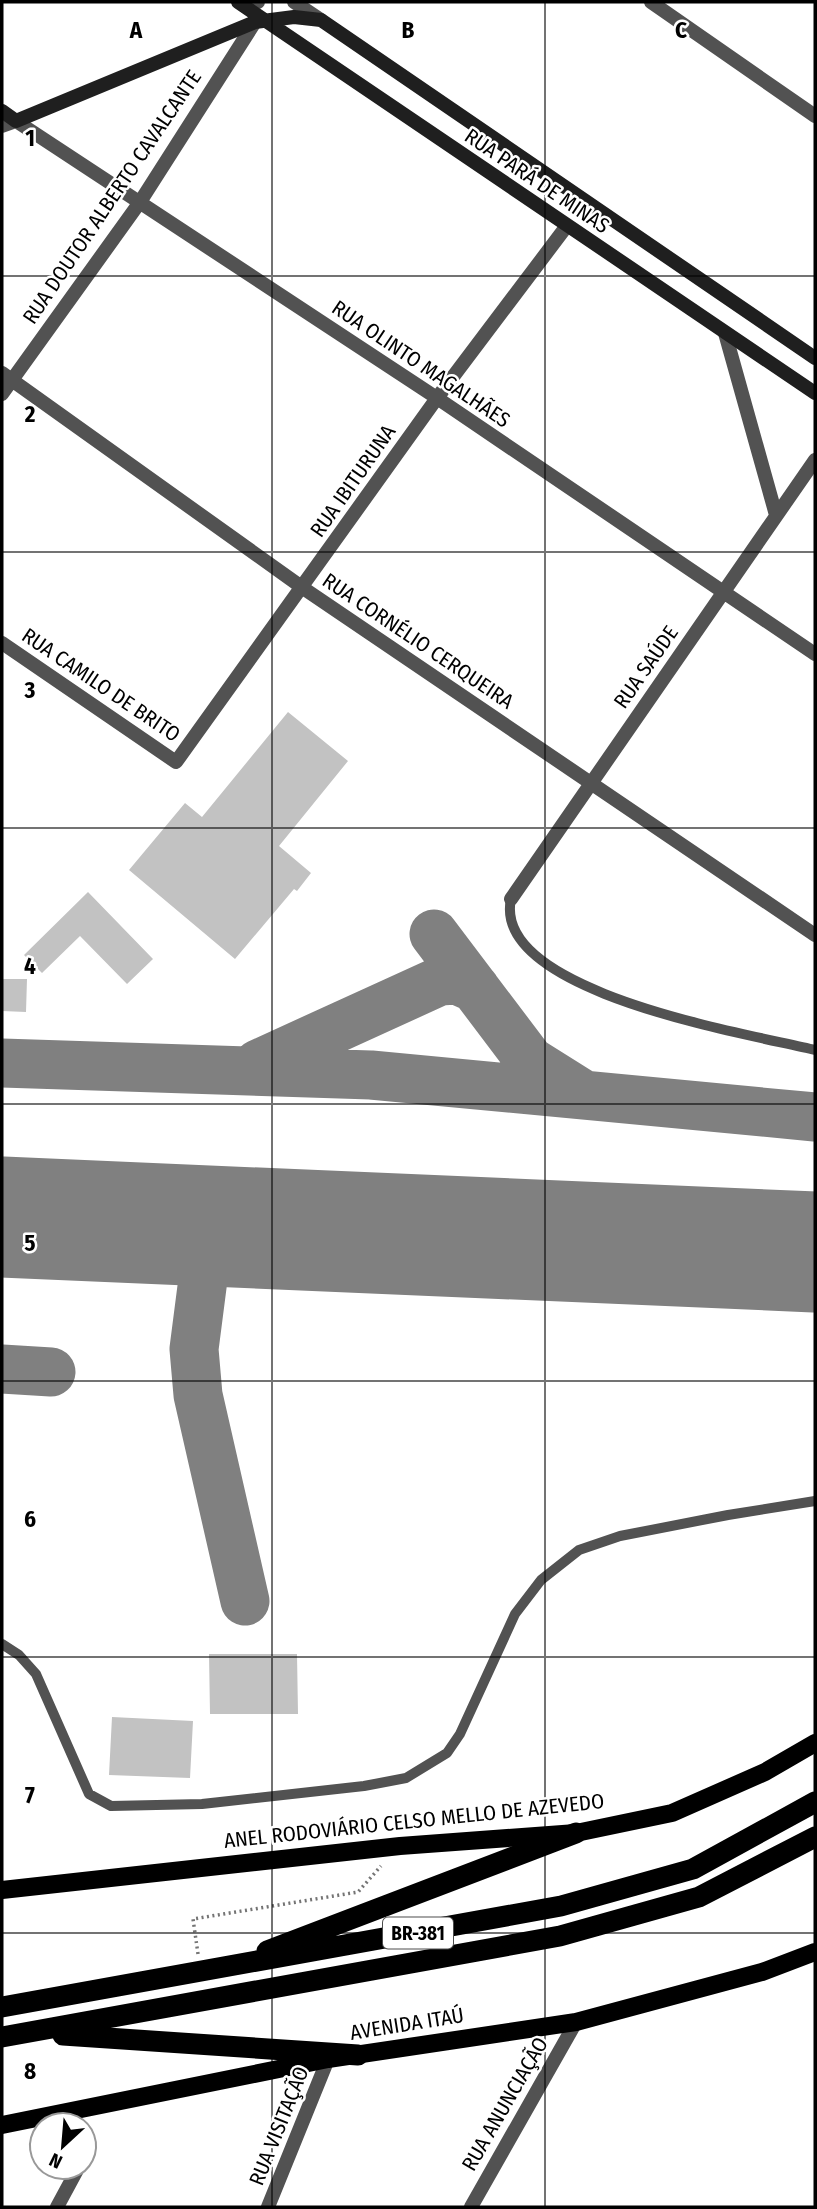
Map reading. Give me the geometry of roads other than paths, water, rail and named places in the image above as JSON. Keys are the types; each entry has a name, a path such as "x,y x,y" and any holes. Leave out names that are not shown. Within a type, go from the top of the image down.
{"highway":[{"name":"BR-381","path":"2,2007 561,1906 693,1869 815,1802"},
{"path":"217,1970 576,1833"},
{"name":"BR-381","path":"2,2038 560,1936 699,1897 815,1837"},
{"path":"29,2033 358,2055"}],"main road":[{"name":"RUA PARÁ DE MINAS","path":"238,2 260,21 815,393"},
{"path":"9,123 260,21 294,17 321,20"},
{"name":"RUA PARÁ DE MINAS","path":"321,20 815,358"},
{"name":"RUA OLINTO MAGALHÃES","path":"2,111 9,123"},
{"name":"ANEL RODOVIÁRIO CELSO MELLO DE AZEVEDO","path":"2,1890 400,1846 576,1833 673,1813 765,1772 815,1743"},
{"name":"AVENIDA ITAÚ","path":"2,2125 328,2059 576,2022 762,1972 815,1952"}],"street":[{"name":"RUA PARÁ DE MINAS","path":"294,2 321,20"},
{"path":"651,2 815,116"},
{"name":"RUA DOUTOR ALBERTO CAVALCANTE","path":"2,394 6,376 140,202 260,21"},
{"name":"RUA OLINTO MAGALHÃES","path":"9,123 140,202 437,398 815,654"},
{"name":"RUA IBITURUNA","path":"176,762 437,398 566,227"},
{"path":"726,333 776,515"},
{"name":"RUA CORNÉLIO CERQUEIRA","path":"6,376 303,588 815,935"},
{"name":"RUA SAÚDE","path":"511,899 815,460"},
{"name":"RUA CAMILO DE BRITO","path":"2,643 176,762"},
{"name":"RUA ANUNCIAÇÃO","path":"471,2207 576,2022"},
{"name":"RUA VISITAÇÃO","path":"268,2207 328,2059"},
{"path":"57,2207 71,2181"}],"lane":[{"path":"511,899 509,911 514,934 539,957 585,987 629,1005 815,1050"},
{"path":"2,1644 19,1655 36,1674 89,1794 111,1806 202,1804 364,1786 407,1778 447,1753 460,1734 515,1614 541,1580 579,1550 647,1531 815,1502"}]}
